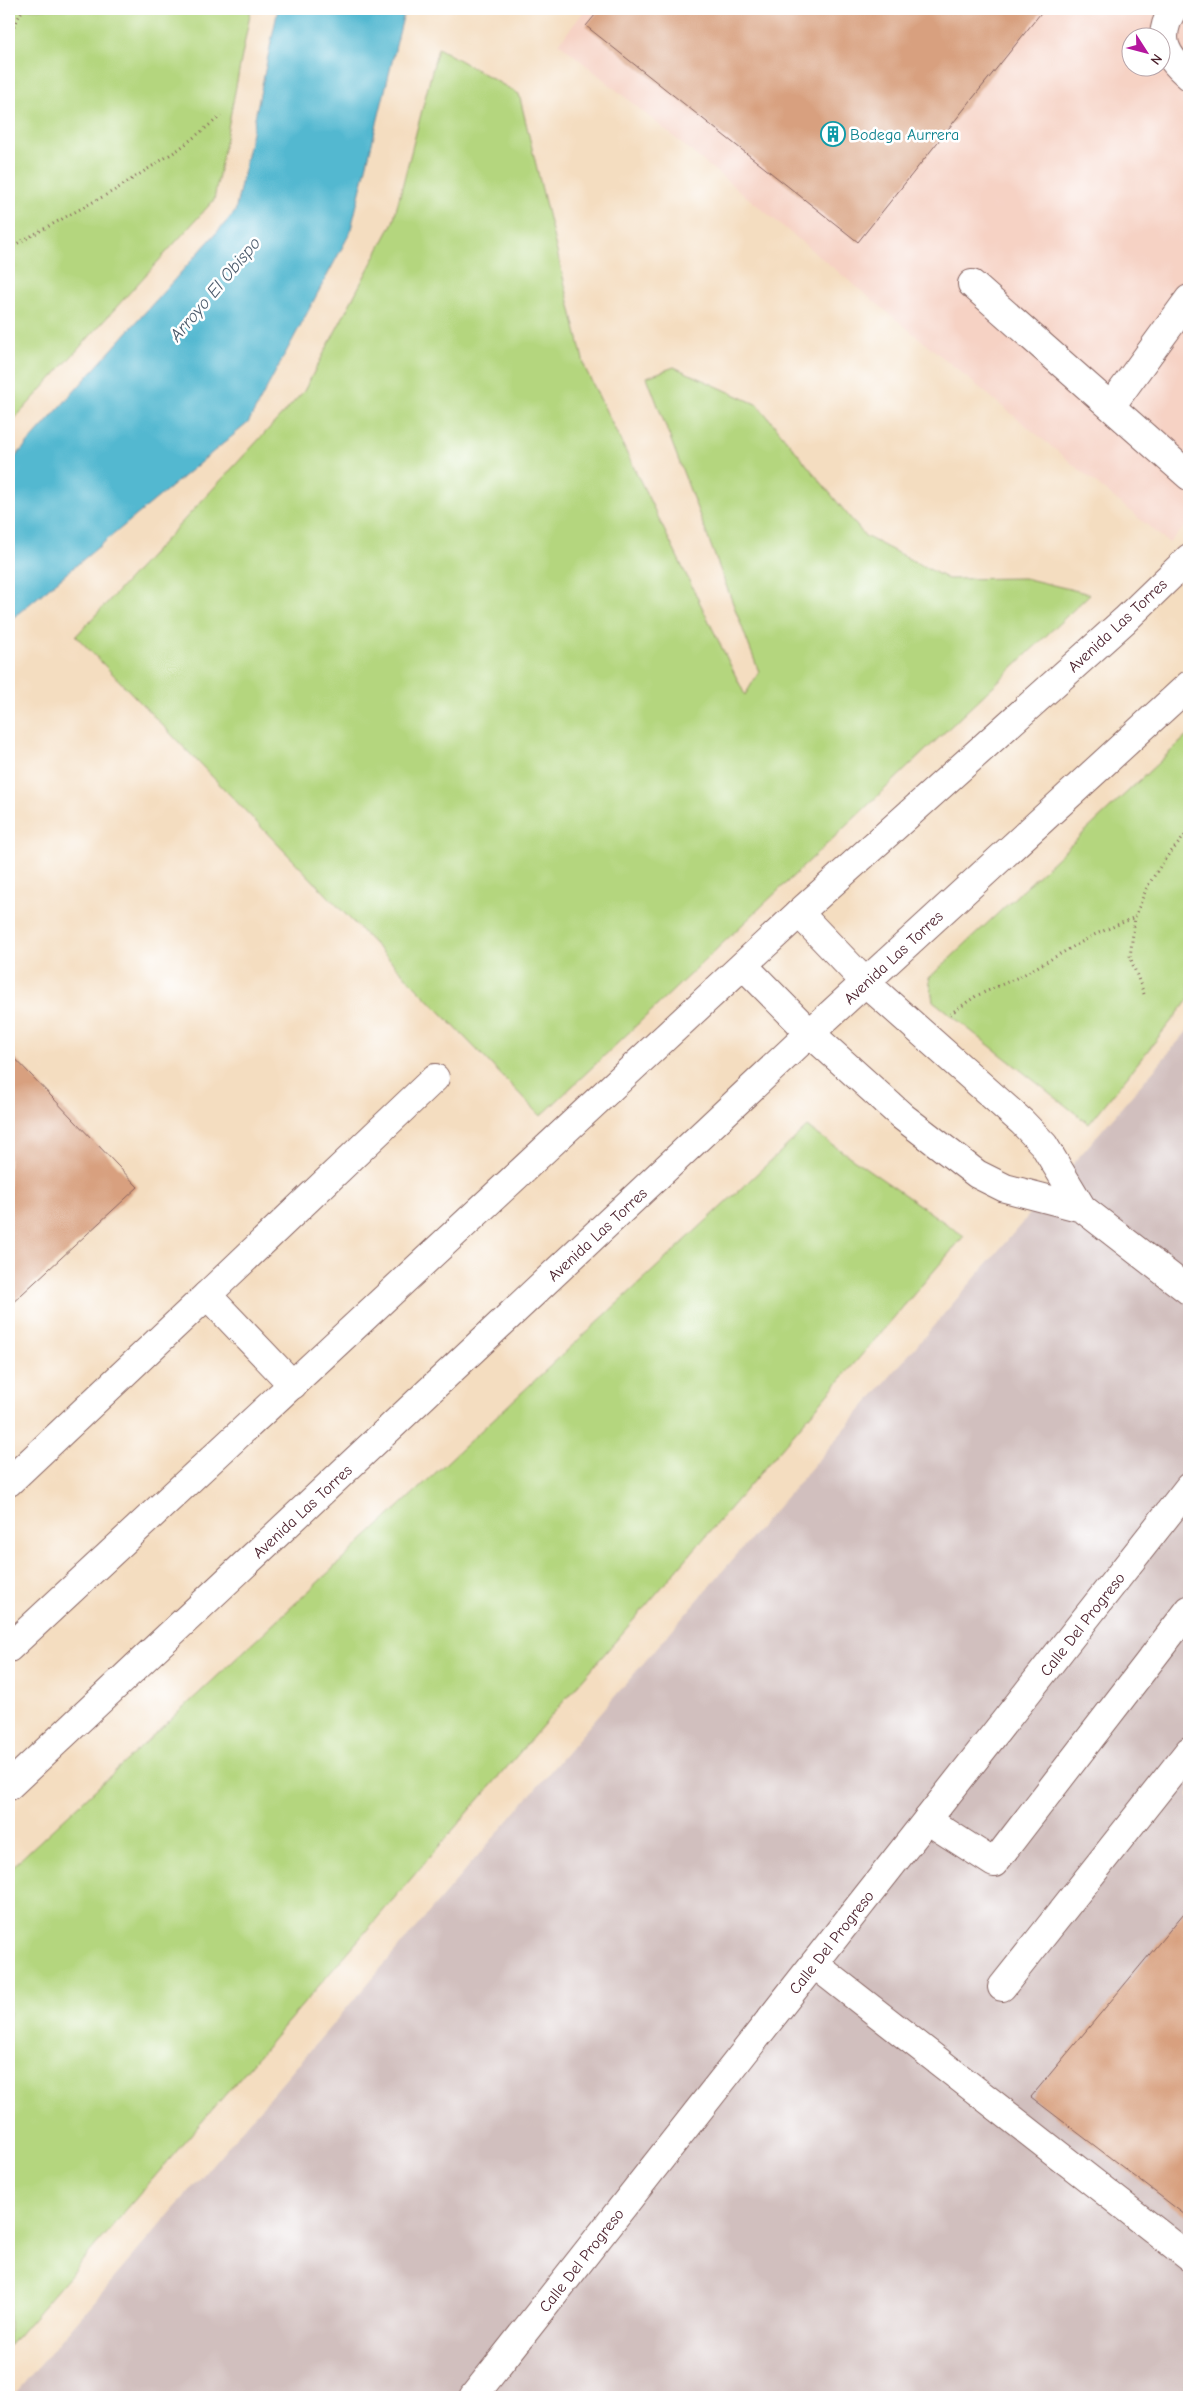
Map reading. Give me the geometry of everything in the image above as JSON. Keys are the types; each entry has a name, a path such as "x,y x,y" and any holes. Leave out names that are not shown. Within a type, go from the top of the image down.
{"street":[{"path":"1173,9 1166,20 1162,37 1169,54 1189,76"},
{"path":"972,284 1189,476"},
{"path":"1111,406 1189,299"},
{"name":"Avenida Las Torres","path":"9,1648 799,913 1125,620 1189,558"},
{"name":"Avenida Las Torres","path":"9,1786 810,1033 1189,685"},
{"path":"799,913 866,983 1022,1122 1044,1145 1082,1208 1189,1291"},
{"path":"744,966 810,1033 904,1117 977,1174 1005,1188 1082,1208"},
{"path":"9,1482 436,1078"},
{"path":"207,1295 293,1385"},
{"name":"Calle Del Progreso","path":"473,2397 1189,1487"},
{"path":"927,1820 994,1863 1189,1610"},
{"path":"1002,1987 1189,1752"},
{"path":"814,1964 1189,2257"}],"path":[{"path":"9,36 22,9"},
{"path":"9,248 115,190 179,149 221,116"},
{"path":"1144,994 1130,957 1135,918 1147,887 1164,859 1189,831"},
{"path":"922,1033 976,996 1021,976 1094,936 1135,918"}],"shaded area":[{"path":"586,9 1189,9 1189,523 1169,543 559,43"},
{"path":"1189,1029 1189,2397 12,2397"}],"green space":[{"path":"9,9 251,9 214,200 9,425"},
{"path":"438,48 519,94 585,368 745,695 759,672 647,377 674,367 758,405 865,536 948,579 1024,578 1090,594 541,1116 76,636 304,391 393,222"},
{"path":"1189,734 1189,999 1089,1124 933,1001 929,978"},
{"path":"807,1127 964,1236 9,2346 9,1870"}],"water":[{"name":"Arroyo El Obispo","path":"278,9 405,9 350,233 248,423 9,621 9,464 235,212"}],"building":[{"name":"Bodega Aurrera","path":"600,9 1044,9 858,242 586,26"},
{"path":"9,1052 138,1187 9,1306"},
{"path":"1189,1907 1189,2218 1031,2097"}],"place":[{"name":"Bodega Aurrera","path":"833,134"}]}
